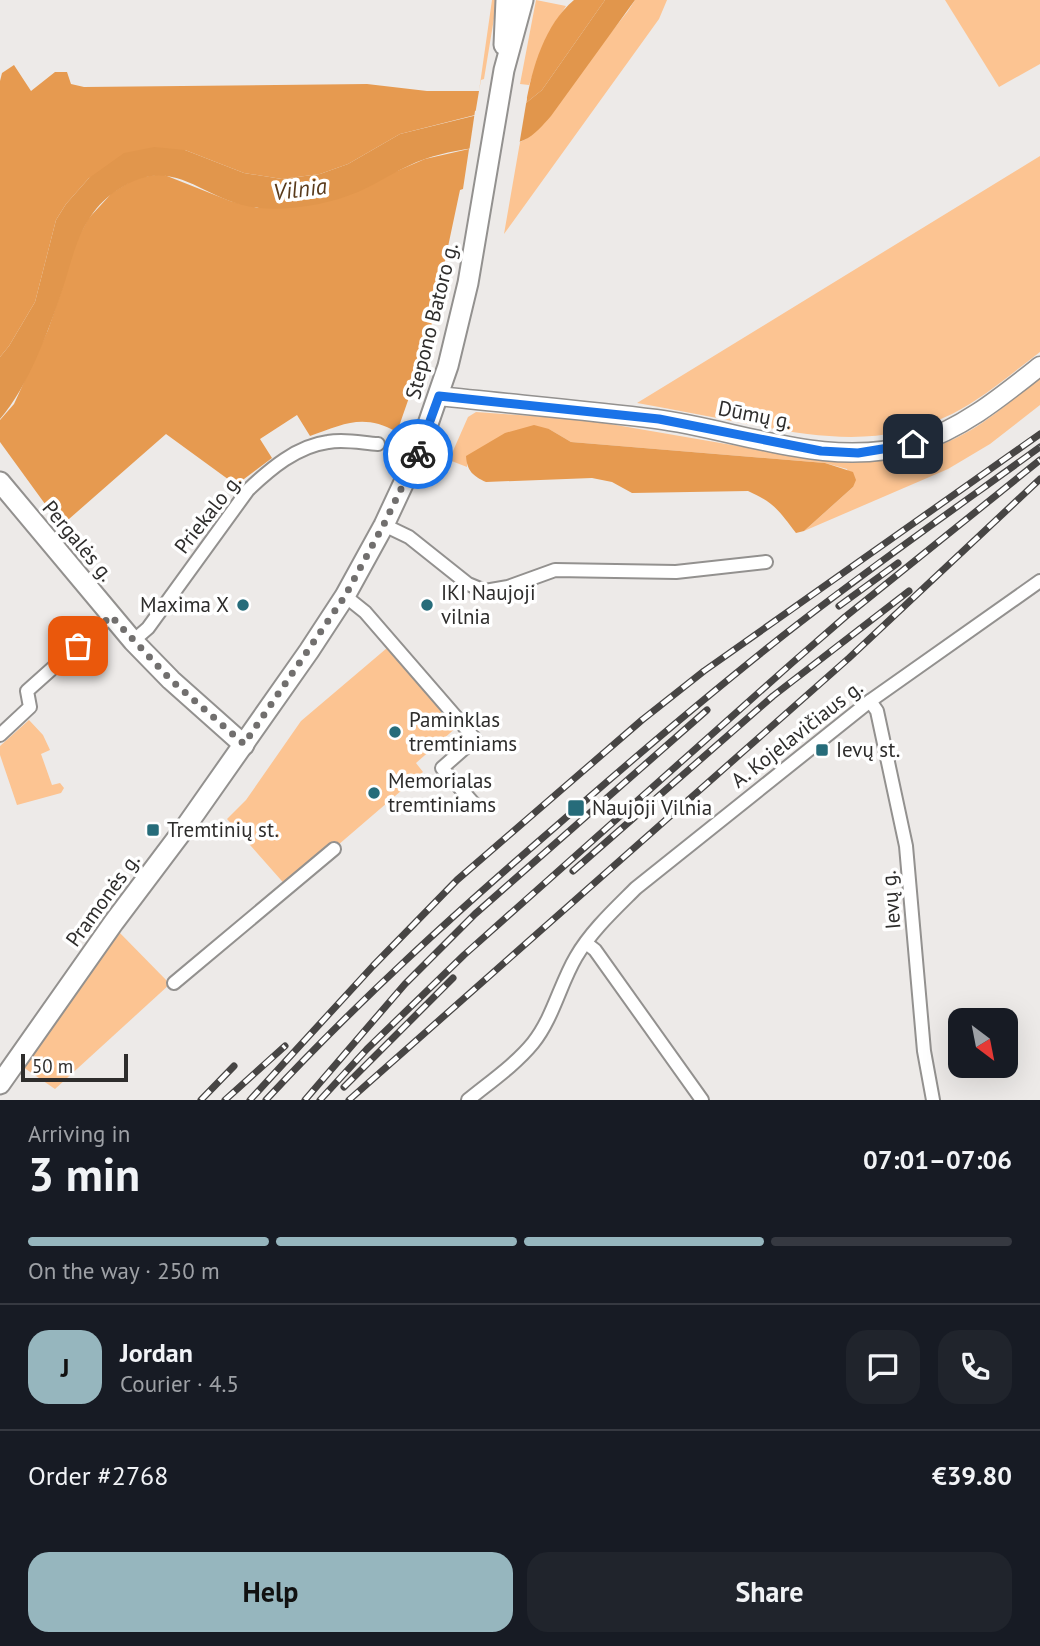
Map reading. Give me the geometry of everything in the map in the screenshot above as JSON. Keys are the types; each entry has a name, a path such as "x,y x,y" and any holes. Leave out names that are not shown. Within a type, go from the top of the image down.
{"main road":[{"name":"Stepono Batoro g.","path":"503,76 506,0"},
{"name":"Stepono Batoro g.","path":"244,744 345,596 384,524 419,450 439,396 468,283 503,76 523,0"},
{"name":"Dūmų g.","path":"439,396 659,419 821,451 858,453 913,444 960,424 1040,366"},
{"name":"Pergalės g.","path":"0,482 133,641 171,680 244,744"},
{"name":"Pramonės g.","path":"0,1084 244,744"}],"street":[{"name":"Priekalo g.","path":"133,641 148,628 248,490 262,477 309,447 328,442 379,444"},
{"path":"384,524 409,537 468,584 485,591 508,587 555,570 676,572 766,562"},
{"name":"A. Kojelavičiaus g.","path":"468,1100 533,1043 549,1016 576,957 636,888 870,701 1040,581"},
{"path":"345,596 365,612 475,739 442,768 476,806"},
{"path":"0,735 30,707 27,691 111,616"},
{"name":"Ievų g.","path":"870,701 877,711 906,846 924,1051 933,1100"},
{"path":"174,983 334,849"},
{"path":"586,943 596,950 702,1100"}],"shaded area":[{"path":"492,0 497,0 484,79 481,80 479,91"},
{"path":"536,0 566,6 546,38 529,85 520,84"},
{"path":"574,0 605,0 542,90 526,103 541,47 555,21"},
{"path":"635,0 667,0 659,19 504,234 520,142 526,139"},
{"path":"945,0 1040,0 1040,64 999,87"},
{"path":"14,65 31,91 55,72 67,72 71,84 84,87 367,84 427,91 479,91 475,115 400,134 348,164 320,174 282,179 244,173 185,150 89,178 56,220 35,302 0,357 0,81 2,73"},
{"path":"469,149 463,189 460,190 427,346 397,432 374,423 354,422 310,436 297,415 260,439 272,458 236,485 166,434 61,526 0,442 0,420 14,404 48,330 73,248 88,219 112,193 136,178 162,174 230,201 258,208 397,171 425,159"},
{"path":"1040,156 1040,352 964,408 926,425 900,432 848,437 769,428 637,403"},
{"path":"1040,378 1040,405 990,444 948,469 804,531 853,487 847,469 825,463 571,442 549,429 467,456 467,467 449,460 468,417 476,412 587,420 814,459 855,461 895,458 933,448 971,430"},
{"path":"534,425 549,429 571,442 825,463 853,472 856,480 853,487 804,531 796,533 776,508 748,491 632,493 612,482 592,478 486,482 472,472 466,456 505,433"},
{"path":"387,648 458,726 416,763 423,772 288,888 227,819 246,800 301,721"},
{"path":"29,720 43,735 50,750 41,754 52,785 60,783 64,788 61,793 17,805 0,755 0,746"},
{"path":"116,929 170,984 55,1089 23,1067"}],"water":[{"name":"Vilnia","path":"605,0 635,0 551,116 524,140 433,157 408,166 347,196 297,207 271,209 239,204 172,177 155,176 137,180 116,191 86,223 36,358 20,391 0,419 0,357 35,302 56,220 89,178 124,153 154,147 185,150 244,173 282,179 320,174 348,164 400,134 526,103 542,90"}],"pier":[{"path":"527,98 519,146 469,152 475,111"}],"railway":[{"path":"250,1100 373,966 457,880 642,720 704,671 1040,434"},
{"path":"266,1100 370,994 442,927 666,732 812,613 1040,447"},
{"path":"320,1100 367,1049 464,955 792,663 1040,460"},
{"path":"349,1100 849,658 1040,479"},
{"path":"839,606 898,563"},
{"path":"573,871 773,696 909,591"},
{"path":"305,1100 405,984 475,914 707,710"},
{"path":"344,1087 453,978"},
{"path":"225,1100 285,1046"},
{"path":"201,1100 234,1066"}],"way so far":[{"path":"78,646 111,616 171,680 244,744 345,596 418,454"}],"place":[{"name":"Maxima X","path":"243,605"},
{"name":"IKI Naujoji vilnia","path":"427,605"},
{"name":"Paminklas tremtiniams","path":"395,732"},
{"name":"Ievų st.","path":"822,750"},
{"name":"Memorialas tremtiniams","path":"374,793"},
{"name":"Naujoji Vilnia","path":"576,808"},
{"name":"Tremtinių st.","path":"153,830"}],"route":[{"path":"418,454 439,396 659,419 821,451 858,453 913,444"}]}
